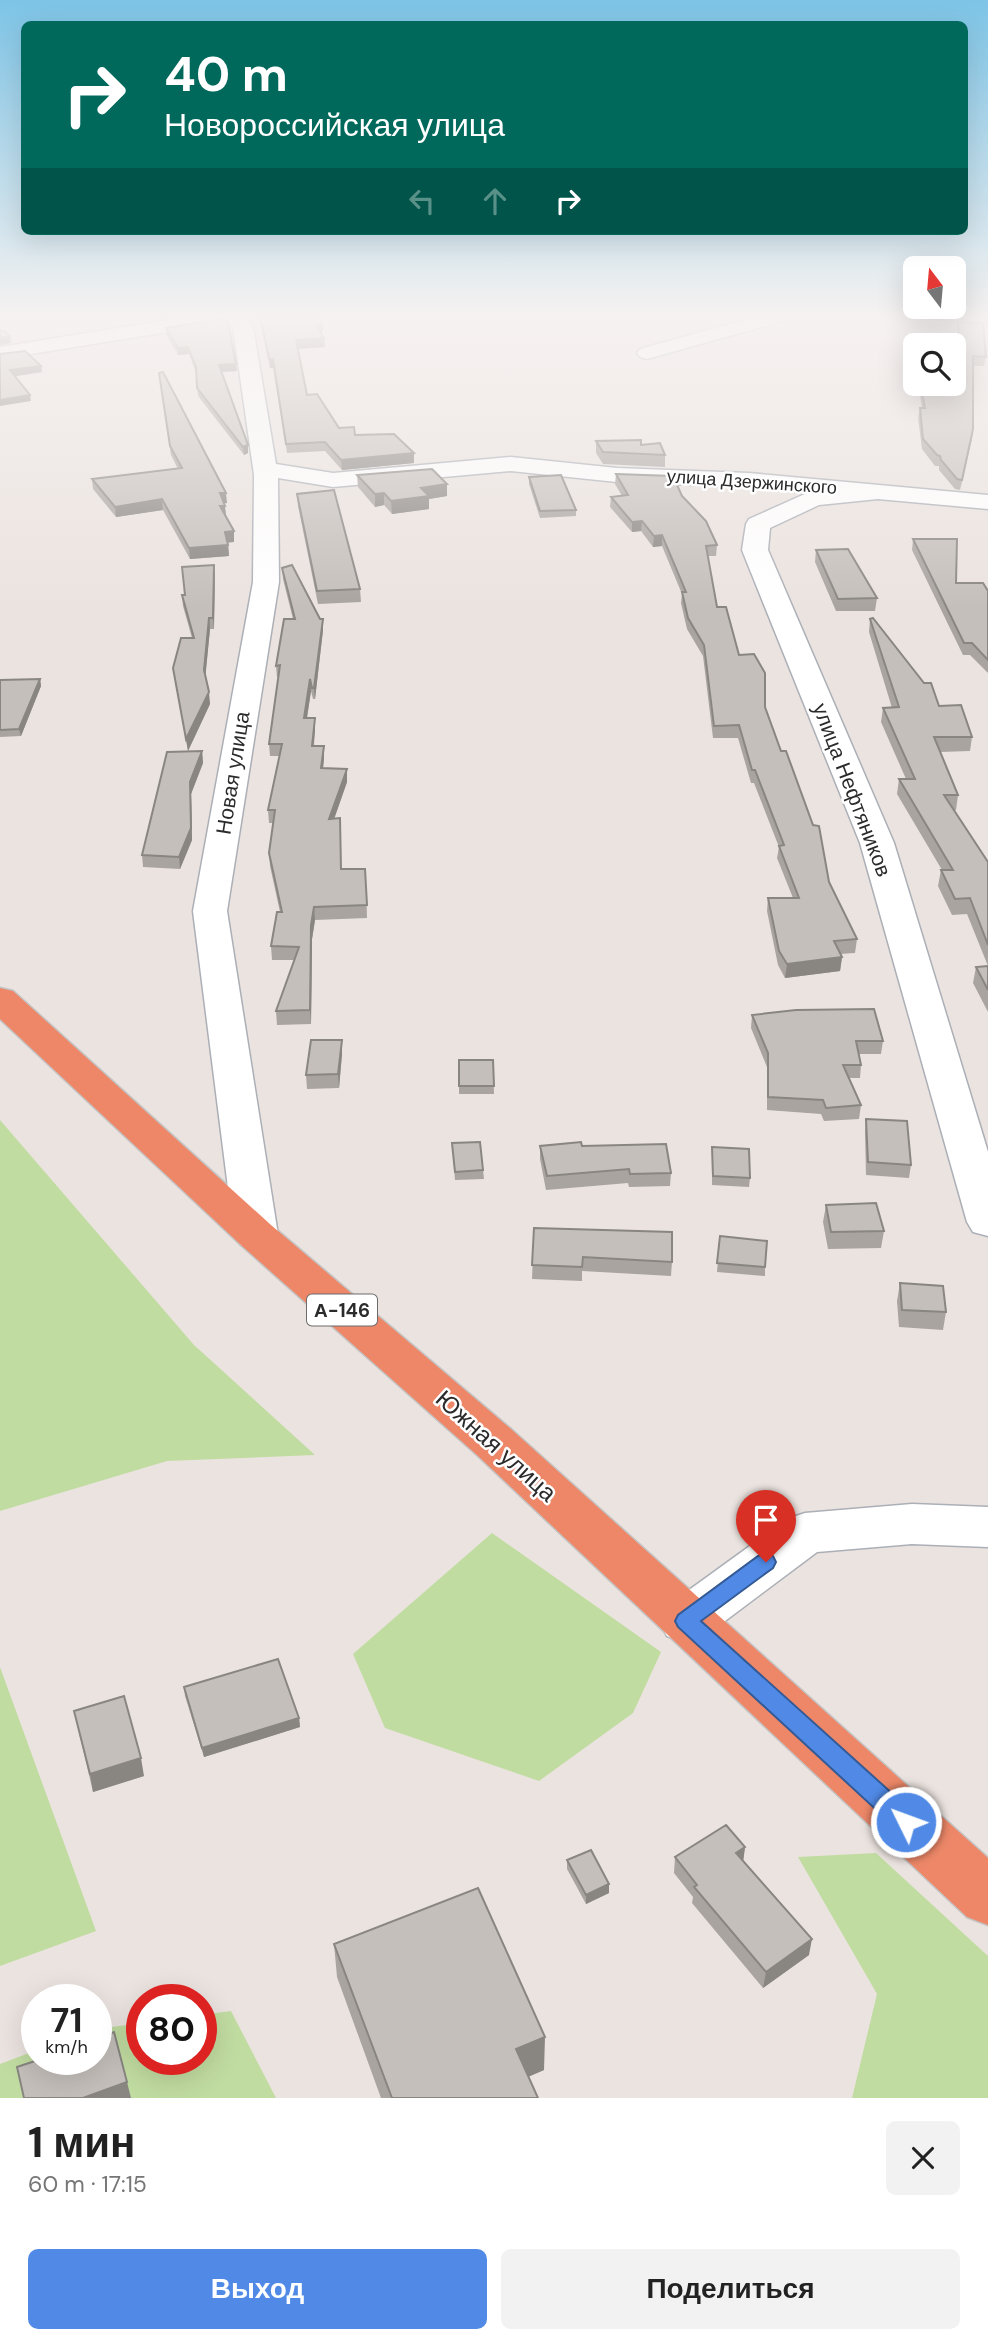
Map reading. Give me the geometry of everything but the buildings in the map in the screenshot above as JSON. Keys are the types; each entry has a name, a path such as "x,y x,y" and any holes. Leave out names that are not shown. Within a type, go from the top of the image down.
{"highway":[{"name":"Южная улица","path":"0,999 256,1235 494,1442 988,1896"}],"street":[{"name":"Новая улица","path":"256,413 265,469 266,582 211,911 256,1235"},
{"name":"улица Дзержинского","path":"265,469 333,480 511,464 617,475 749,480 988,502"},
{"name":"улица Нефтяников","path":"878,492 814,498 758,524 755,550 877,843 988,1222"},
{"path":"686,1621 806,1533 912,1524 988,1527"}],"green space":[{"path":"0,1120 194,1345 315,1455 167,1461 0,1511"},
{"path":"492,1533 661,1652 633,1713 539,1781 385,1728 353,1654"},
{"path":"0,1667 96,1931 0,1966"},
{"path":"876,1853 988,1956 988,2098 852,2098 877,1994 798,1857"},
{"path":"231,2011 276,2098 0,2098 0,2064 21,2056 21,2075 112,2075 112,2027 126,2025 126,2075 217,2075 217,2013"}],"route":[{"path":"766,1562 686,1621 906,1822"}]}
